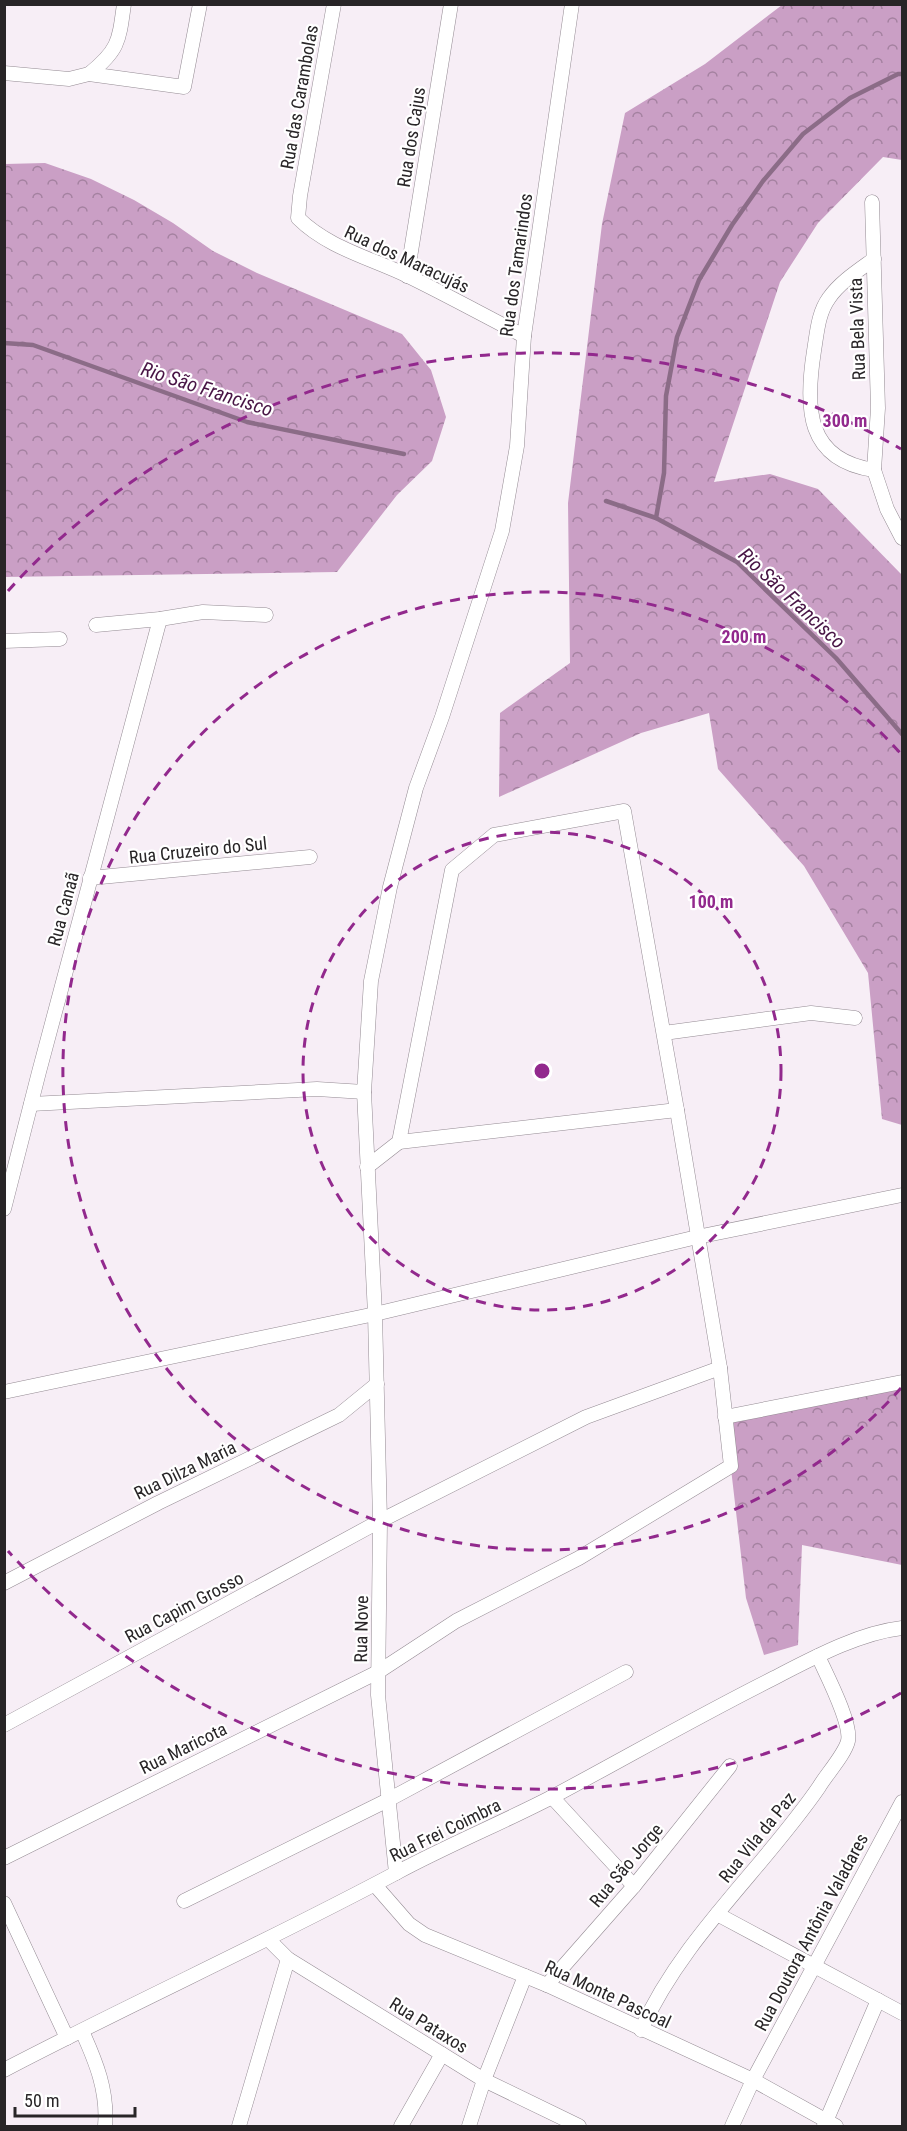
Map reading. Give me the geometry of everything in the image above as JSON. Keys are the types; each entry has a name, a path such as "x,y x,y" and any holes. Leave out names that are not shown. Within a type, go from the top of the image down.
{"street":[{"path":"89,74 106,61 114,51 120,33 124,4"},
{"path":"4,73 69,79 89,74 184,87 200,4"},
{"name":"Rua das Carambolas","path":"300,196 334,4"},
{"name":"Rua dos Cajus","path":"407,276 451,4"},
{"name":"Rua dos Tamarindos","path":"364,1092 370,981 390,887 416,788 442,717 502,531 517,446 524,336 572,4"},
{"name":"Rua dos Maracujás","path":"300,196 298,218 313,232 332,243 407,276 524,336"},
{"name":"Rua Bela Vista","path":"872,202 878,408 874,470 887,509 903,538"},
{"name":"Rua Bela Vista","path":"874,259 851,276 829,298 819,321 809,407 816,430 829,452 840,461 857,468 874,470"},
{"path":"96,625 203,612 266,615"},
{"name":"Rua Canaã","path":"4,1209 160,619"},
{"path":"4,641 60,639"},
{"path":"399,1142 452,870 494,836 624,811 678,1110 720,1368 725,1417 903,1382"},
{"name":"Rua Cruzeiro do Sul","path":"90,878 310,856"},
{"path":"664,1033 811,1013 855,1018"},
{"path":"31,1104 317,1089 364,1092"},
{"name":"Rua Nove","path":"364,1092 377,1384 380,1521 378,1695 396,1873"},
{"path":"367,1167 399,1142 678,1110"},
{"path":"4,1392 375,1314 697,1237 903,1195"},
{"name":"Rua Capim Grosso","path":"4,1725 380,1521 586,1417 720,1368"},
{"name":"Rua Dilza Maria","path":"4,1583 158,1503 339,1415 377,1384"},
{"name":"Rua Maricota","path":"4,1858 378,1672 456,1621 579,1558 731,1466 725,1417"},
{"name":"Rua Frei Coimbra","path":"4,2070 269,1940 396,1873 552,1797 723,1704 818,1656 848,1643 903,1628"},
{"name":"Rua Vila da Paz","path":"641,2030 659,1994 717,1914 795,1822 848,1743 846,1721 818,1656"},
{"path":"183,1901 388,1800 626,1672"},
{"name":"Rua São Jorge","path":"547,1985 634,1886 730,1766"},
{"path":"552,1797 634,1886"},
{"name":"Rua Doutora Antônia Valadares","path":"732,2127 753,2080 903,1802"},
{"name":"Rua Monte Pascoal","path":"375,1885 417,1931 547,1985 753,2080 829,2125"},
{"path":"4,1903 67,2038"},
{"path":"717,1914 903,2013"},
{"name":"Rua Pataxos","path":"269,1940 288,1959 442,2054 484,2079 579,2127"},
{"path":"239,2127 288,1959"},
{"path":"469,2127 484,2079 525,1976"},
{"path":"829,2125 878,2000"},
{"path":"82,2031 97,2064 104,2088 105,2127"},
{"path":"401,2127 442,2054"}],"green space":[{"path":"782,5 902,5 902,160 883,157 818,223 780,282 714,482 770,474 818,489 902,575 902,1125 882,1119 868,973 804,866 718,769 709,713 641,733 499,797 500,713 570,663 568,503 602,224 625,113 705,64"},
{"path":"45,163 91,179 134,200 173,223 213,251 257,273 402,334 431,370 446,417 432,461 397,495 337,572 5,577 5,164"},
{"path":"902,1382 902,1565 802,1545 798,1645 764,1655 746,1598 725,1417"}],"waterway":[{"path":"656,518 664,473 666,396 677,337 699,280 732,225 763,181 803,134 850,98 902,74"},
{"name":"Rio São Francisco","path":"4,343 33,345 247,422 404,454"},
{"name":"Rio São Francisco","path":"606,501 656,518 737,562 836,658 902,734"}]}
